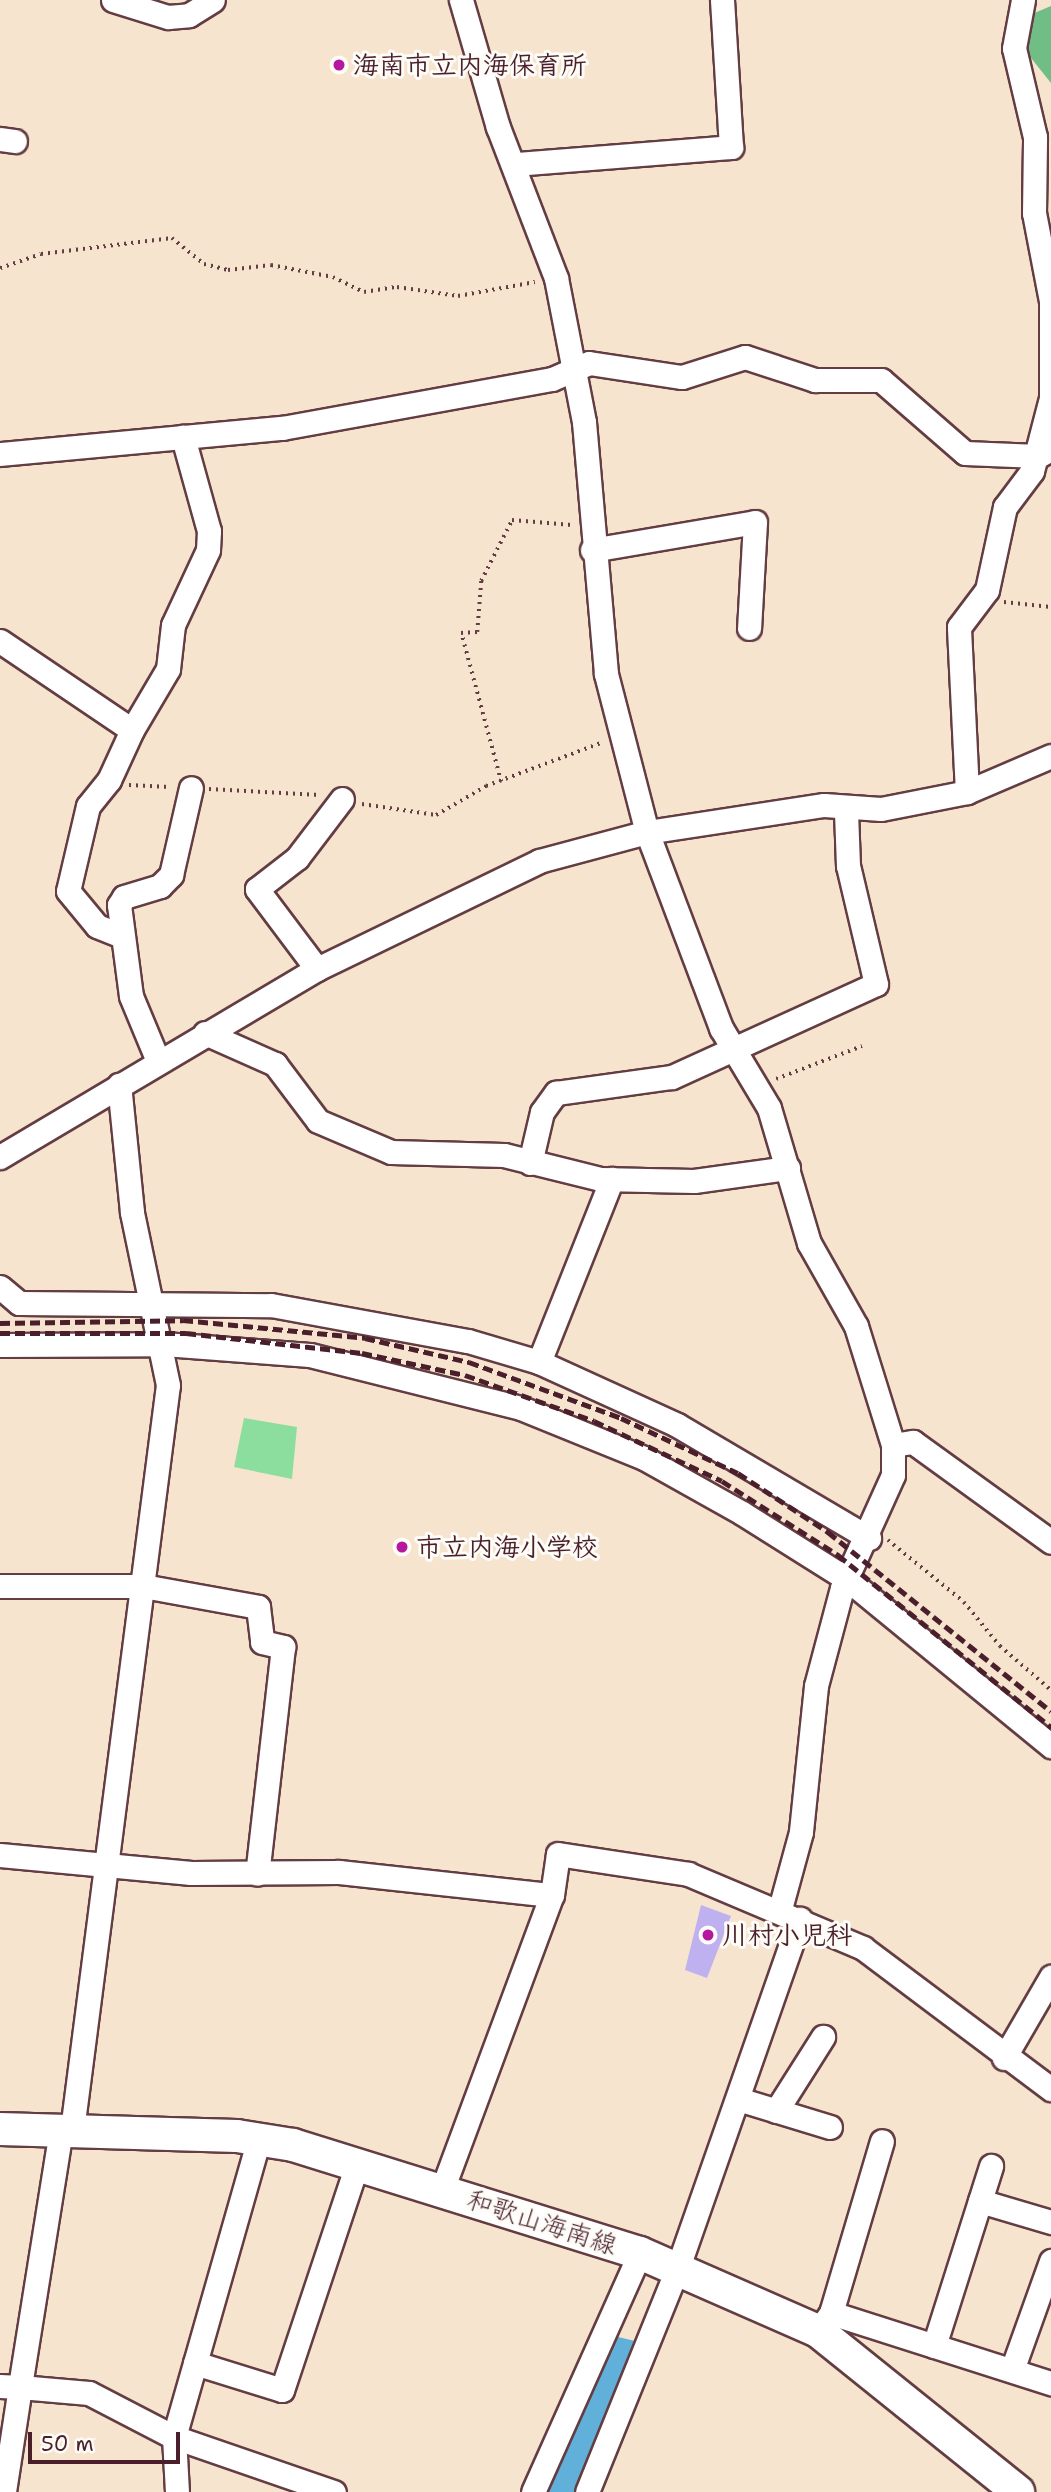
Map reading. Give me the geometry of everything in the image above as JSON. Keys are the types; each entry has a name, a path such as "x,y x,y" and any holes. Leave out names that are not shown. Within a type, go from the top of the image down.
{"main road":[{"name":"和歌山海南線","path":"0,2129 259,2139 357,2164 640,2253 825,2322 1018,2492"}],"street":[{"path":"113,0 168,17 189,15 213,0"},
{"path":"461,0 498,127 516,164 556,278 574,370 592,550 620,737 647,832 676,919 733,1048 757,1087 788,1168 809,1243 856,1326 893,1445 893,1475 871,1533 847,1580 816,1686 790,1914 738,2099 678,2267 587,2492"},
{"path":"516,164 731,147 722,0"},
{"path":"967,792 959,627 979,600 995,567 1005,507 1044,453 1051,398 1051,301 1034,214 1035,137 1016,79 1014,48 1023,0"},
{"path":"0,454 282,428 552,379 574,370 619,363 682,377 745,357 815,380 881,380 965,453 1044,453"},
{"path":"121,936 97,926 68,891 88,806 106,784 132,730 169,669 173,625 208,550 209,531 183,437"},
{"path":"592,550 755,522 749,628"},
{"path":"0,641 132,730"},
{"path":"0,1157 317,969 539,861 647,832 824,805 846,811 967,792 1051,756"},
{"path":"158,1061 131,996 121,936 121,900 160,886 171,875 191,788"},
{"path":"317,969 257,889 298,858 342,799"},
{"path":"530,1163 542,1112 556,1093 660,1081 876,984 848,866 846,811"},
{"path":"205,1033 275,1065 318,1121 391,1152 468,1152 612,1179 694,1181 788,1168"},
{"path":"4,2492 10,2386 66,2130 108,1869 168,1385 164,1345 132,1212 119,1085"},
{"path":"539,1362 612,1179"},
{"path":"0,1287 9,1304 153,1301 271,1305 356,1318 539,1362 677,1424 871,1533"},
{"path":"0,1345 164,1345 310,1356 407,1375 521,1408 644,1458 847,1580 1051,1746"},
{"path":"893,1445 913,1442 1051,1542"},
{"path":"0,1586 143,1586 258,1607 262,1642 284,1647 257,1874"},
{"path":"442,2190 552,1895 558,1854 652,1864 790,1914 863,1948 1004,2058 1051,2089"},
{"path":"0,1855 108,1869 257,1874 339,1872 552,1895"},
{"path":"1004,2058 1051,1978"},
{"path":"776,2111 823,2037"},
{"path":"738,2099 830,2127"},
{"path":"177,2492 174,2437 259,2139"},
{"path":"882,2141 825,2322 934,2346 1051,2383"},
{"path":"195,2363 282,2390 357,2164"},
{"path":"934,2346 990,2166"},
{"path":"980,2201 1051,2222"},
{"path":"533,2492 640,2253"},
{"path":"1012,2370 1051,2261"},
{"path":"10,2386 89,2393 174,2437 334,2492"}],"path":[{"path":"0,268 41,254 172,238 204,264 228,270 271,265 333,277 364,292 397,287 458,296 556,278"},
{"path":"501,782 461,633 478,632 481,581 512,520 590,527"},
{"path":"979,600 1051,607"},
{"path":"106,784 342,799 436,815 501,782 620,737"},
{"path":"757,1087 862,1046"},
{"path":"871,1533 964,1602 1000,1646 1051,1690"}],"green space":[{"path":"1051,6 1051,83 1023,48 1032,14"},
{"path":"244,1418 297,1427 292,1479 234,1467"}],"water":[{"path":"614,2336 635,2341 576,2492 543,2492"}],"building":[{"name":"川村小児科","path":"701,1905 731,1916 707,1978 685,1970"}],"railway":[{"path":"0,1323 183,1320 365,1338 469,1362 621,1418 738,1473 828,1532 1051,1711"},
{"path":"0,1333 186,1333 362,1353 465,1375 594,1421 722,1481 838,1555 1051,1727"}],"place":[{"name":"海南市立内海保育所","path":"339,65"},
{"name":"市立内海小学校","path":"402,1547"},
{"name":"川村小児科","path":"708,1935"}]}
